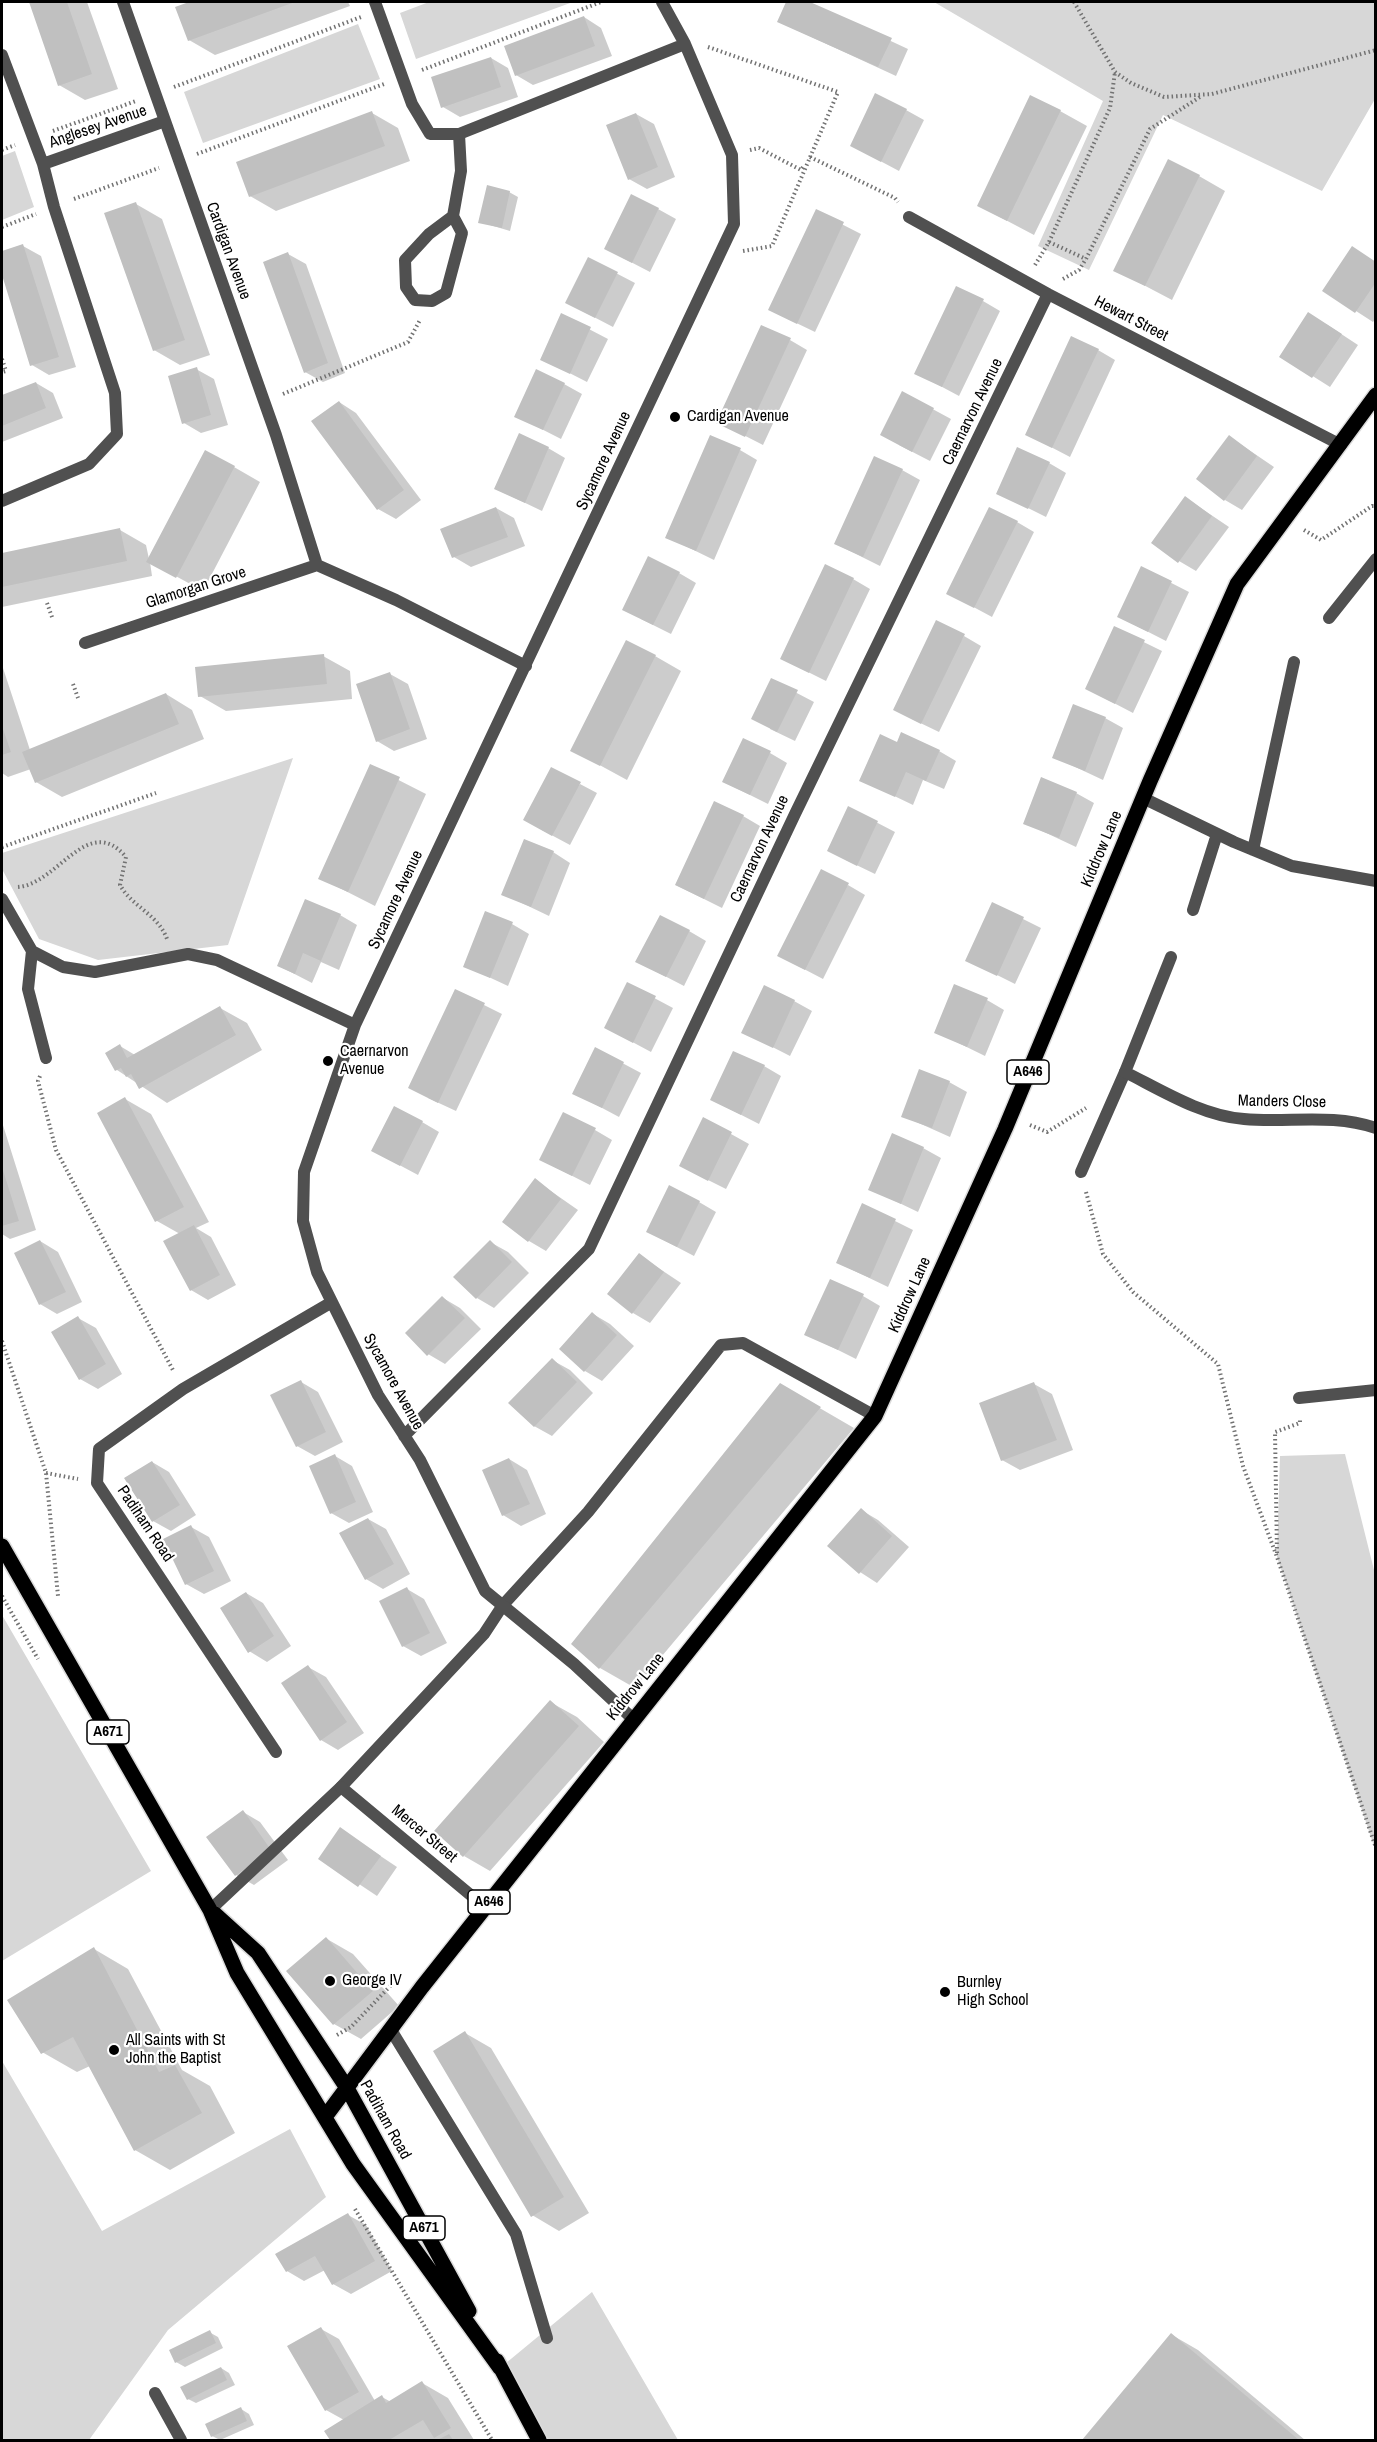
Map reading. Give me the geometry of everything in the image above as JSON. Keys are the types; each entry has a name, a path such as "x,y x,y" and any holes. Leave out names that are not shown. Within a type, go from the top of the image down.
{"main road":[{"name":"Kiddrow Lane","path":"325,2117 422,1987 875,1416 1009,1118 1143,798 1237,584 1376,395"},
{"name":"Padiham Road","path":"3,1553 210,1910 237,1973 353,2164 500,2368"},
{"name":"Padiham Road","path":"210,1910 258,1953 347,2088 539,2440"}],"street":[{"name":"Cardigan Avenue","path":"123,2 276,435 317,565"},
{"name":"Sycamore Avenue","path":"633,1719 486,1592 420,1460 378,1395 317,1272 303,1221 304,1172 355,1025 734,224 732,155 683,41 663,2"},
{"path":"377,6 412,104 430,134 459,134 683,41"},
{"path":"2,55 43,164 54,207 115,393 117,434 89,464 2,501"},
{"name":"Anglesey Avenue","path":"43,164 165,121"},
{"path":"453,216 429,234 405,260 406,287 415,300 432,301 446,293 455,267 462,234 453,216 460,171 459,134"},
{"name":"Hewart Street","path":"909,217 1025,282 1341,445"},
{"name":"Caernarvon Avenue","path":"404,1436 589,1249 1045,292"},
{"path":"1329,618 1376,559"},
{"path":"317,565 396,600 526,666"},
{"name":"Glamorgan Grove","path":"85,643 317,565"},
{"path":"1253,850 1294,662"},
{"path":"1143,798 1217,834 1292,866 1376,881"},
{"path":"1193,910 1217,834"},
{"path":"2,898 32,951 63,967 95,972 188,954 217,960 355,1025"},
{"path":"32,951 28,989 46,1058"},
{"path":"1081,1172 1118,1089 1171,957"},
{"name":"Manders Close","path":"1125,1072 1189,1103 1226,1116 1244,1119 1318,1118 1356,1121 1376,1128"},
{"name":"Padiham Road","path":"276,1752 96,1483 99,1449 183,1389 332,1302"},
{"path":"210,1910 341,1787 484,1634 503,1605 588,1512 721,1345 743,1342 875,1416"},
{"path":"1299,1398 1376,1390"},
{"name":"Mercer Street","path":"341,1787 485,1907"},
{"path":"391,2030 516,2234 547,2338"},
{"path":"155,2393 181,2440"}],"path":[{"path":"2,227 601,2"},
{"path":"1074,2 1115,72 1131,83 1164,97 1202,95 1376,50"},
{"path":"2,150 155,94 377,6"},
{"path":"683,41 838,92 772,246 719,256"},
{"path":"1025,282 1049,242 1110,108 1115,72"},
{"path":"1045,292 1079,270 1150,129 1202,95"},
{"path":"759,148 801,170 810,156"},
{"path":"810,156 895,198 909,217"},
{"path":"1049,242 1086,259"},
{"path":"282,394 408,342 432,301"},
{"path":"2,359 6,371 2,372"},
{"path":"1284,519 1321,540 1372,506 1376,506"},
{"path":"47,603 53,620"},
{"path":"73,684 78,698"},
{"path":"2,847 156,793"},
{"path":"10,886 22,887 46,874 88,843 100,840 118,847 126,857 120,885 126,897 162,926 170,957"},
{"path":"46,1058 38,1081 56,1150 183,1389"},
{"path":"1009,1118 1047,1132 1118,1089"},
{"path":"1081,1172 1103,1254 1133,1292 1218,1364 1243,1466 1277,1557 1376,1848"},
{"path":"2,1341 46,1473 58,1602"},
{"path":"1277,1557 1275,1432 1300,1423 1299,1398"},
{"path":"46,1473 96,1483"},
{"path":"305,2024 314,2017 334,2036 351,2027 402,1974 422,1987"}],"shaded area":[{"path":"429,2 573,2 416,59 400,13"},
{"path":"934,2 1375,2 1375,99 1322,191 1163,115 1089,270 1038,246 1103,101"},
{"path":"358,24 380,79 203,143 184,92"},
{"path":"15,151 34,207 2,220 2,156"},
{"path":"293,758 228,945 98,960 39,939 2,869 2,853"},
{"path":"1345,1454 1375,1574 1375,1849 1277,1557 1280,1456"},
{"path":"2,1615 151,1871 2,1961"},
{"path":"2,2061 102,2231 290,2129 326,2197 168,2330 89,2440 2,2440"},
{"path":"592,2292 678,2440 539,2440 500,2368"}],"building":[{"path":"29,2 67,2 92,74 58,86"},
{"path":"189,2 295,2 188,41 175,7"},
{"path":"786,2 810,2 892,38 878,67 777,22"},
{"path":"584,16 595,46 515,76 504,46"},
{"path":"491,57 501,87 441,108 431,77"},
{"path":"875,93 907,109 881,162 850,146"},
{"path":"1030,95 1061,110 1007,221 977,206"},
{"path":"372,111 385,146 249,197 236,162"},
{"path":"636,113 658,167 628,180 606,125"},
{"path":"1168,159 1200,175 1145,286 1113,271"},
{"path":"487,185 510,191 502,228 478,223"},
{"path":"631,194 659,208 632,263 604,249"},
{"path":"136,202 185,340 153,351 104,213"},
{"path":"816,209 844,222 797,324 768,310"},
{"path":"23,244 59,357 30,366 2,275 2,251"},
{"path":"1352,246 1376,262 1376,282 1355,313 1322,291"},
{"path":"288,252 328,363 304,373 263,262"},
{"path":"588,257 618,272 595,318 565,303"},
{"path":"956,286 984,299 942,387 914,374"},
{"path":"1308,312 1342,334 1312,378 1279,357"},
{"path":"561,313 591,327 570,374 540,360"},
{"path":"761,325 791,338 745,437 716,423"},
{"path":"1071,336 1099,349 1052,448 1025,435"},
{"path":"197,367 211,415 182,424 168,376"},
{"path":"536,369 565,383 543,430 514,417"},
{"path":"36,382 46,408 2,426 2,395"},
{"path":"902,391 934,408 912,452 880,435"},
{"path":"339,401 404,490 377,510 311,421"},
{"path":"519,433 549,447 525,503 494,489"},
{"path":"710,435 741,448 696,551 665,538"},
{"path":"1229,435 1257,456 1224,501 1196,479"},
{"path":"1017,447 1050,462 1028,509 996,494"},
{"path":"205,450 235,466 176,578 146,562"},
{"path":"874,456 903,469 863,557 834,544"},
{"path":"1185,496 1212,516 1178,563 1151,543"},
{"path":"496,507 508,537 452,558 440,529"},
{"path":"989,507 1018,521 974,608 946,594"},
{"path":"120,528 127,561 2,587 2,553"},
{"path":"648,556 680,572 653,625 622,610"},
{"path":"825,564 854,578 809,673 780,659"},
{"path":"1141,566 1172,581 1148,632 1117,617"},
{"path":"936,620 965,634 921,724 893,710"},
{"path":"1114,626 1145,640 1115,704 1085,689"},
{"path":"626,640 656,655 600,766 570,751"},
{"path":"324,654 327,684 198,697 195,667"},
{"path":"390,672 410,729 376,742 356,684"},
{"path":"771,678 798,690 777,732 751,719"},
{"path":"166,693 179,724 35,783 22,752"},
{"path":"1073,704 1106,717 1085,771 1052,758"},
{"path":"2,726 11,752 2,755"},
{"path":"901,732 940,750 926,781 906,772 895,797 859,781 880,734 897,742"},
{"path":"743,738 771,751 750,795 722,782"},
{"path":"370,764 400,777 348,892 318,879"},
{"path":"551,767 581,782 552,836 523,820"},
{"path":"1041,777 1077,792 1059,838 1023,824"},
{"path":"714,801 744,815 704,899 675,885"},
{"path":"848,806 878,821 857,866 827,851"},
{"path":"524,839 554,851 531,907 501,895"},
{"path":"821,869 849,883 805,970 777,956"},
{"path":"305,899 341,914 321,961 303,953 295,974 277,966"},
{"path":"992,902 1024,917 997,976 965,961"},
{"path":"485,911 513,922 490,978 463,967"},
{"path":"660,915 690,930 666,977 635,962"},
{"path":"627,982 656,996 633,1043 604,1028"},
{"path":"954,984 988,998 967,1047 934,1033"},
{"path":"764,985 795,1000 773,1048 741,1033"},
{"path":"455,989 485,1003 438,1103 408,1088"},
{"path":"220,1006 236,1035 139,1089 131,1074 126,1077 121,1068 115,1071 105,1053 120,1044 127,1058"},
{"path":"595,1047 624,1062 602,1108 572,1094"},
{"path":"733,1051 765,1065 741,1115 710,1100"},
{"path":"919,1069 950,1081 932,1128 901,1117"},
{"path":"125,1097 184,1207 155,1222 97,1113"},
{"path":"394,1106 423,1121 400,1166 371,1151"},
{"path":"563,1112 596,1128 572,1176 539,1160"},
{"path":"703,1117 732,1132 708,1181 679,1166"},
{"path":"892,1133 924,1147 901,1204 868,1190"},
{"path":"2,1167 19,1221 2,1226"},
{"path":"535,1178 561,1199 528,1242 502,1222"},
{"path":"669,1185 700,1201 677,1247 646,1232"},
{"path":"862,1203 896,1219 870,1278 836,1263"},
{"path":"194,1225 220,1275 190,1291 163,1241"},
{"path":"40,1240 66,1292 39,1305 14,1253"},
{"path":"490,1240 512,1262 476,1299 453,1277"},
{"path":"639,1253 664,1272 632,1314 607,1294"},
{"path":"830,1279 864,1294 838,1350 804,1335"},
{"path":"442,1296 465,1318 427,1356 405,1333"},
{"path":"592,1312 617,1335 584,1372 559,1349"},
{"path":"78,1316 106,1364 79,1380 51,1332"},
{"path":"552,1358 577,1382 534,1427 508,1403"},
{"path":"301,1380 326,1432 296,1447 270,1395"},
{"path":"1034,1382 1057,1440 1001,1461 979,1403"},
{"path":"780,1383 821,1407 599,1669 571,1644"},
{"path":"335,1454 356,1502 330,1514 309,1466"},
{"path":"509,1458 530,1504 502,1516 482,1470"},
{"path":"152,1461 180,1505 152,1522 124,1478"},
{"path":"861,1508 892,1536 859,1574 827,1546"},
{"path":"368,1518 394,1564 365,1580 339,1533"},
{"path":"191,1525 214,1571 185,1585 163,1539"},
{"path":"407,1587 430,1633 402,1647 379,1601"},
{"path":"246,1592 274,1636 248,1653 220,1608"},
{"path":"308,1665 347,1722 320,1741 281,1683"},
{"path":"550,1700 579,1726 463,1857 434,1831"},
{"path":"243,1810 271,1850 235,1876 206,1837"},
{"path":"340,1827 381,1856 358,1887 318,1859"},
{"name":"George IV","path":"326,1937 373,1991 333,2025 286,1971"},
{"name":"All Saints with St John the Baptist","path":"94,1947 159,2072 175,2065 202,2113 134,2151 73,2037 41,2054 7,2000"},
{"path":"465,2031 564,2197 531,2217 433,2051"},
{"path":"348,2213 375,2261 332,2285 315,2256 286,2272 275,2254"},
{"path":"321,2327 359,2392 325,2411 287,2346"},
{"path":"210,2330 216,2343 175,2363 169,2350"},
{"path":"1171,2333 1299,2440 1082,2440"},
{"path":"221,2367 227,2380 187,2400 180,2387"},
{"path":"422,2381 451,2428 434,2438 423,2420 389,2440 330,2440 324,2431 382,2395 386,2403"},
{"path":"241,2407 247,2421 211,2437 205,2424"},
{"path":"449,2434 453,2440 437,2440"}],"place":[{"name":"Cardigan Avenue","path":"675,417"},
{"name":"Caernarvon Avenue","path":"328,1061"},
{"name":"George IV","path":"330,1981"},
{"name":"Burnley High School","path":"945,1992"},
{"name":"All Saints with St John the Baptist","path":"114,2050"}]}
